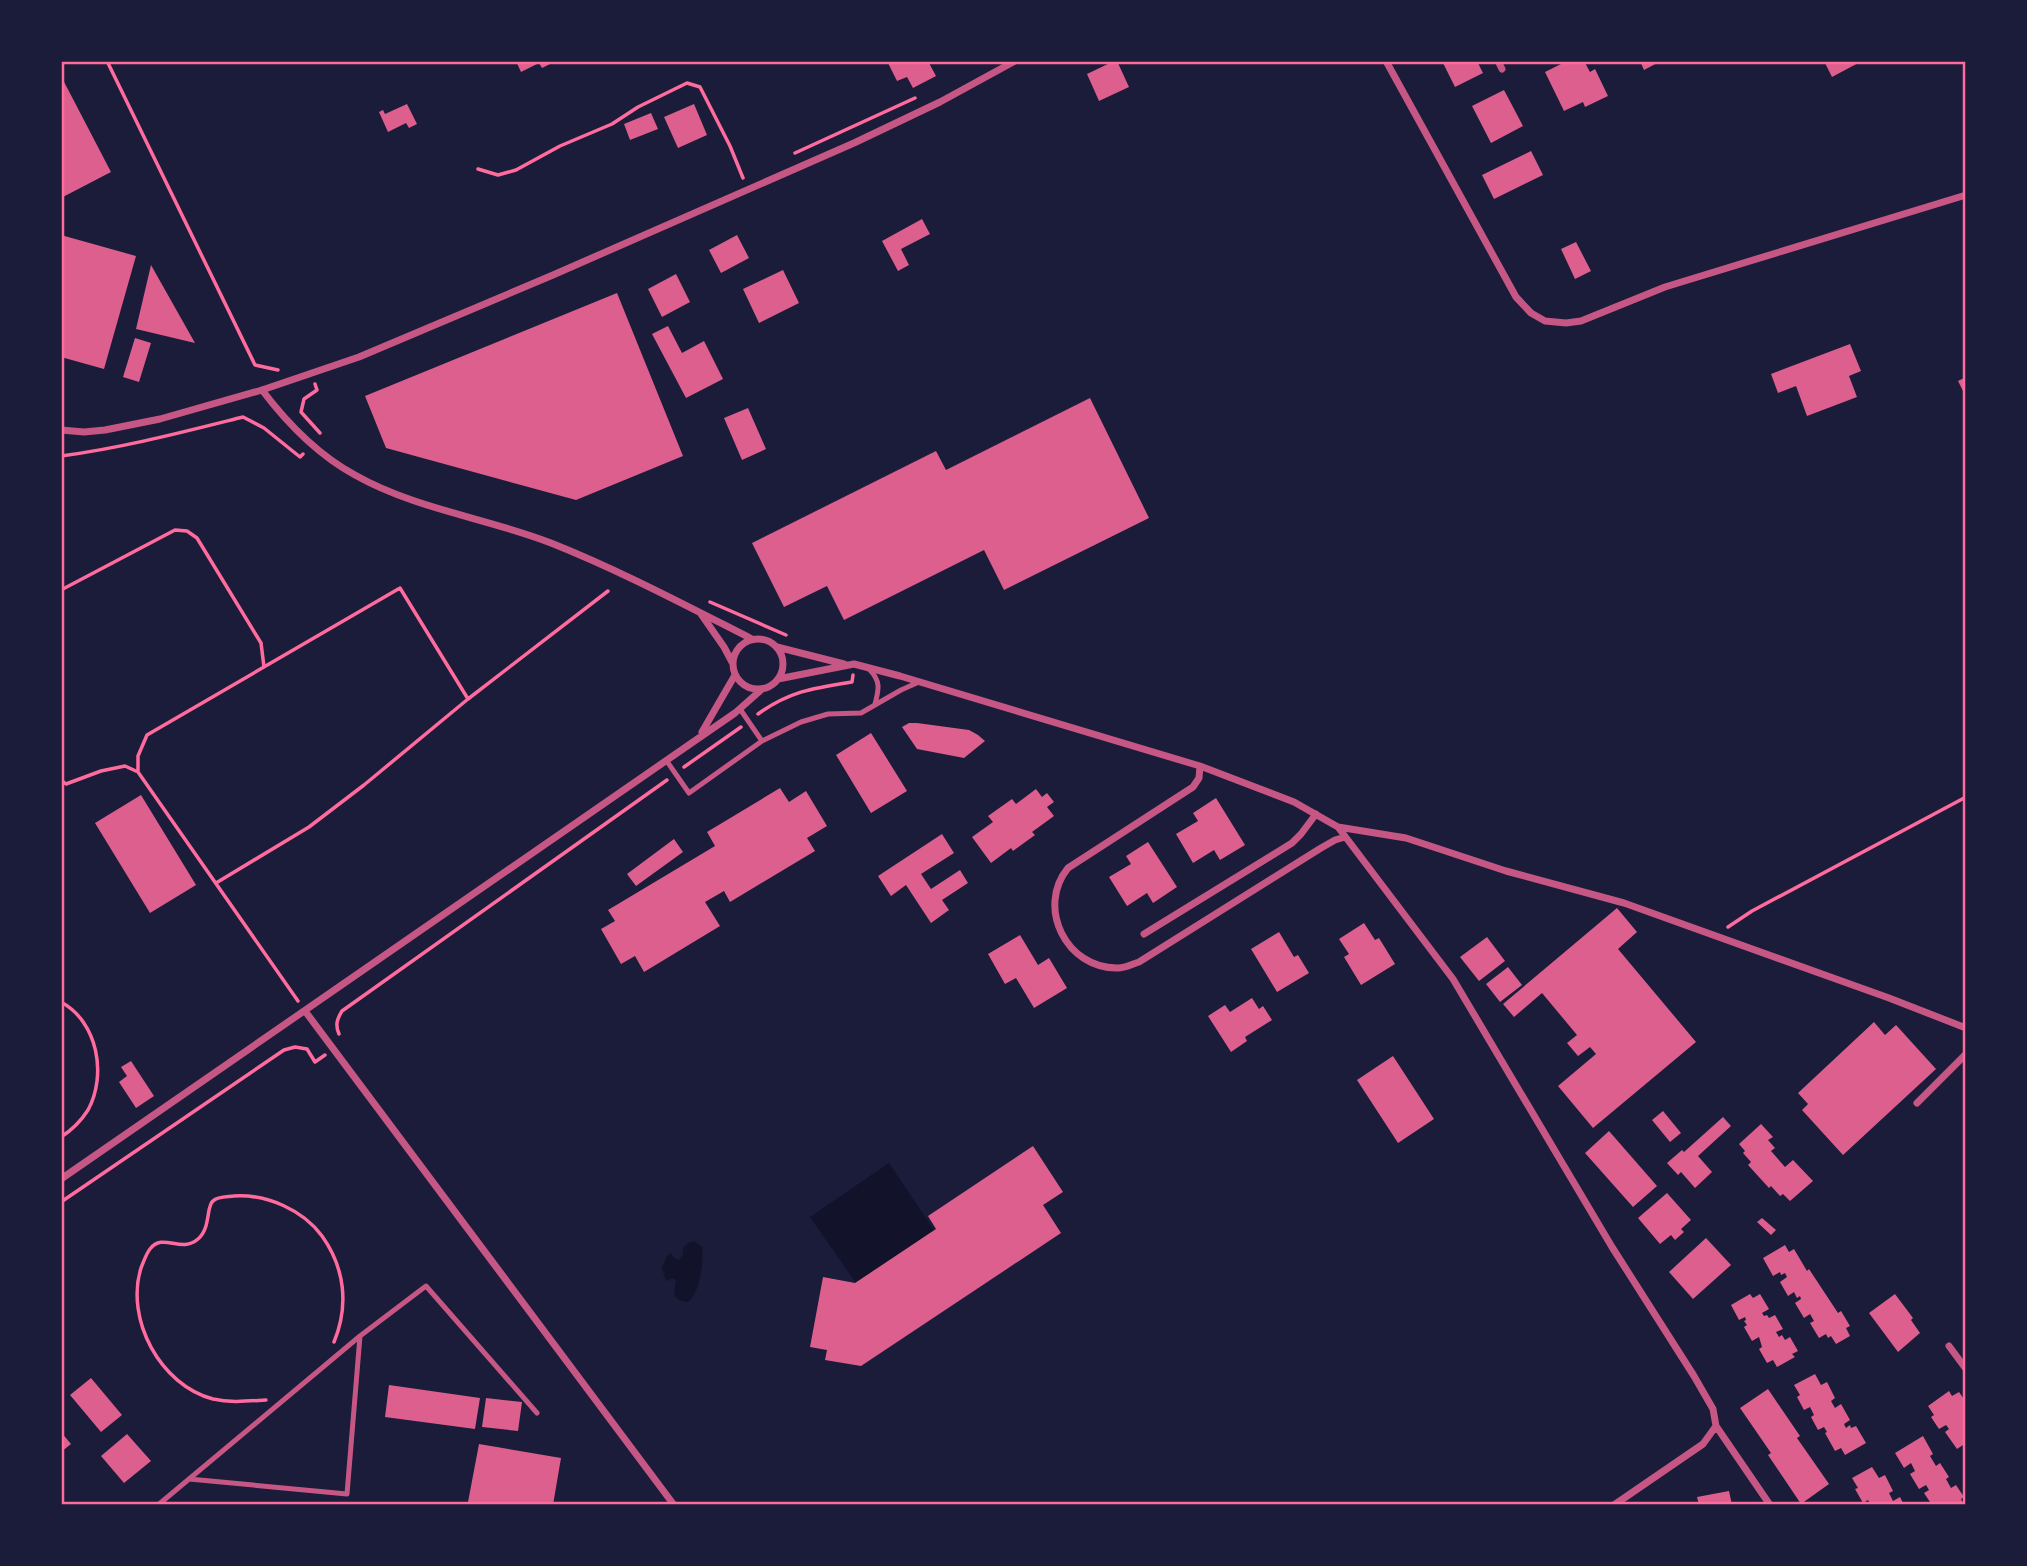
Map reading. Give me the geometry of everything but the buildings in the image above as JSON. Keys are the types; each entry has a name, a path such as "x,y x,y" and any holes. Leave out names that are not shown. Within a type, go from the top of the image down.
{"street":[{"path":"61,430 84,432 160,419 262,390 385,346 553,275 918,113 1015,61"},
{"path":"1386,61 1516,298 1531,313 1550,322 1566,323 1587,319 1658,289 1966,195"},
{"path":"262,390 284,417 312,443 339,465 373,484 420,502 550,543 752,639"},
{"path":"701,613 724,647 735,675 746,686 762,689"},
{"path":"732,662 739,647 752,639 761,638 777,646 920,681 1199,766 1294,802 1338,827 1406,838 1506,871 1624,903 1966,1028"},
{"path":"777,646 783,662 778,679"},
{"path":"61,1179 740,709 762,689 778,679 851,665"},
{"path":"701,735 735,675"},
{"path":"1199,766 1199,778 1193,788 1068,868 1059,878 1055,908 1059,930 1068,945 1093,965 1121,968 1139,962 1321,848 1345,837"},
{"path":"1144,934 1292,842 1316,814"},
{"path":"1338,827 1453,979 1612,1247 1694,1376 1713,1409 1716,1426 1770,1505"},
{"path":"305,1011 674,1505"},
{"path":"1917,1103 1966,1054"},
{"path":"1949,1346 1966,1369"},
{"path":"1614,1505 1703,1444 1716,1426"}],"lane":[{"path":"867,667 876,676 880,687 875,705"},
{"path":"666,760 690,793 762,741 801,722 828,714 860,713 920,681"},
{"path":"740,709 762,741"},
{"path":"158,1505 360,1336 426,1286 537,1413"},
{"path":"189,1479 347,1493 360,1336"}],"path":[{"path":"107,61 255,365 283,370"},
{"path":"478,169 498,175 516,170 560,146 622,119 638,107 682,84 692,84 700,87 711,107 747,190"},
{"path":"791,155 924,94"},
{"path":"61,456 195,429 243,416 264,428 300,457 321,434 301,412 304,399 317,390 312,373"},
{"path":"61,590 175,530 187,531 197,538 261,643 264,667"},
{"path":"138,772 138,755 147,735 400,588 468,699"},
{"path":"216,883 309,827 608,591"},
{"path":"710,602 786,635"},
{"path":"61,1202 284,1050 295,1047 307,1049 315,1062 343,1043 336,1028 342,1011 777,701 810,688 852,682 851,665"},
{"path":"61,780 66,784 124,766 138,772 305,1011"},
{"path":"1715,936 1752,911 1966,797"},
{"path":"61,1002 84,1022 94,1042 99,1065 96,1087 89,1107 72,1130 61,1137"},
{"path":"287,1397 242,1402 211,1399 167,1371 148,1340 138,1305 136,1289 151,1247 161,1241 186,1245 196,1241 208,1221 209,1207 213,1201 223,1197 253,1196 291,1209 317,1230 336,1259 344,1304 340,1329 333,1345"}],"shaded area":[{"path":"889,1163 934,1230 856,1283 810,1217"},
{"path":"694,1241 702,1247 702,1268 696,1292 688,1302 676,1298 676,1281 673,1278 666,1281 662,1268 667,1256 671,1253 679,1260 683,1248"}]}
